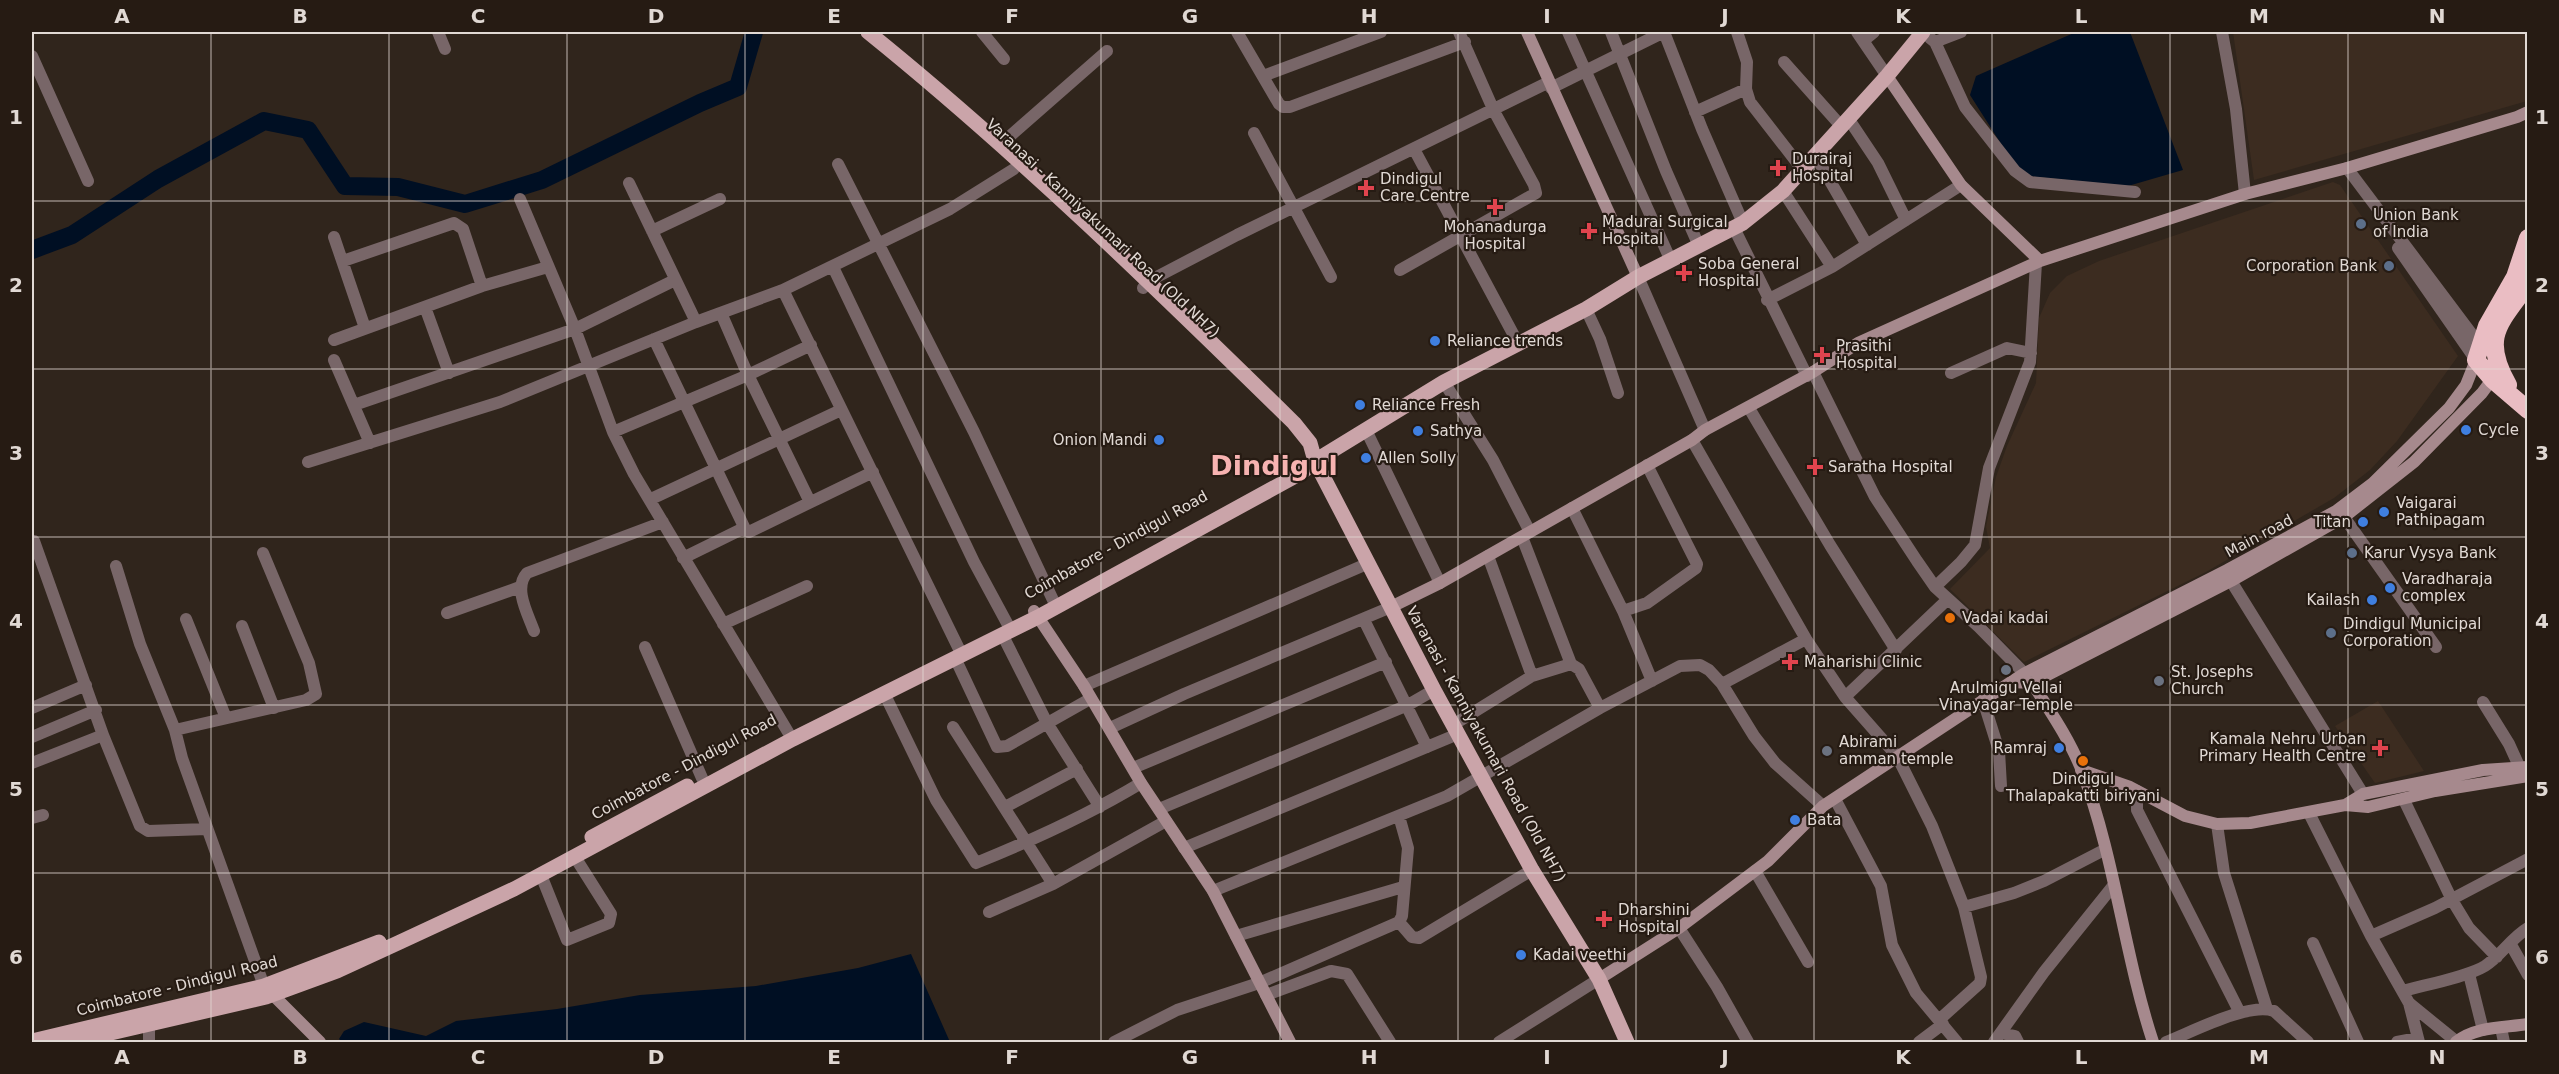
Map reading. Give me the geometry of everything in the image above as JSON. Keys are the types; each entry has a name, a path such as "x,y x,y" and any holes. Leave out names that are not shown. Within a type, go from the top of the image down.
{"highway":[{"path":"2522,404 2478,352 2487,326 2515,277 2528,238"},
{"path":"2495,372 2494,334 2528,284"}],"main road":[{"path":"1527,32 1638,278"},
{"path":"1315,461 1444,382 1586,309 1638,278 1739,225 1782,191 1887,76 1922,32"},
{"name":"Varanasi - Kanniyakumari Road (Old NH7)","path":"864,33 948,96 1001,144 1146,285 1289,430 1315,461 1434,690 1532,870 1599,979 1627,1042"},
{"name":"Varanasi - Kanniyakumari Road (Old NH7)","path":"864,33 1146,285"},
{"path":"1887,76 1961,185 2038,262"},
{"path":"1392,607 1526,535 1706,430 1810,374 1858,343 1962,294 2038,262 2245,194 2347,168 2528,112"},
{"name":"Main road","path":"2229,575 2336,511 2373,483 2449,408 2466,385 2478,352"},
{"name":"Main road","path":"2028,678 2344,517 2414,462 2495,372"},
{"name":"Coimbatore - Dindigul Road","path":"1036,614 1053,600 1295,467 1315,461"},
{"name":"Coimbatore - Dindigul Road","path":"72,1042 149,1025 337,971 541,875 1301,473 1315,461"},
{"path":"1036,614 1084,686 1166,821 1213,891 1290,1042"},
{"name":"Coimbatore - Dindigul Road","path":"32,1041 268,991 395,936 507,881 788,732 958,654"},
{"path":"1599,979 1679,928 1755,871 1823,806 2011,682 2028,678 2056,721 2081,770 2113,886 2138,998 2153,1042"},
{"path":"2345,805 2363,794 2483,770 2523,766"},
{"path":"2081,770 2137,791 2185,816 2217,824 2250,823 2345,805 2368,807 2435,791 2528,776"},
{"path":"268,991 320,1042"},
{"path":"2457,1042 2483,1029 2528,1024"}],"street":[{"path":"438,32 445,49"},
{"path":"982,32 1004,59"},
{"path":"1237,32 1279,104 1283,107 1290,107 1462,37 1494,111 1534,185 1536,193 1400,270"},
{"path":"1263,76 1381,32"},
{"path":"1568,32 1671,261"},
{"path":"1611,32 1666,171 1699,246"},
{"path":"1146,285 1294,207 1664,32 1767,300 1810,374 1875,497 1935,587 2028,678"},
{"path":"1737,32 1747,62 1746,89 1750,102 1802,169"},
{"path":"1874,32 1860,36 1887,76"},
{"path":"1922,32 1935,42 1965,107 2015,171 2030,182 2135,192"},
{"path":"1935,42 1961,32"},
{"path":"2222,32 2236,110 2245,194"},
{"path":"1001,144 1107,51"},
{"path":"32,56 88,181"},
{"path":"1784,62 1845,122 1878,163 1906,220"},
{"path":"1695,112 1746,89"},
{"path":"1254,133 1331,277"},
{"path":"1414,149 1518,343"},
{"path":"1815,155 1867,245"},
{"path":"838,164 974,432 1053,600"},
{"path":"2347,168 2357,190 2478,352"},
{"path":"308,462 500,402 589,364 783,290 950,209 1014,169"},
{"path":"629,183 696,322"},
{"path":"1767,300 1832,267 1961,185"},
{"path":"1782,191 1832,267"},
{"path":"520,199 589,364 613,432 634,474 788,732"},
{"path":"652,231 720,199"},
{"path":"343,261 454,223 463,229 482,286"},
{"path":"334,237 364,328"},
{"path":"1935,587 1961,562 1975,544 1989,468 2022,387 2031,353 2038,262"},
{"path":"334,340 482,286 548,267"},
{"path":"832,267 974,562 1047,723 1100,807"},
{"path":"1638,278 1706,430"},
{"path":"354,405 575,329 675,280"},
{"path":"783,290 873,472 958,654 997,747 1007,746 1090,699"},
{"path":"425,307 449,374"},
{"path":"1586,309 1600,339 1618,393"},
{"path":"721,313 748,375 810,502"},
{"path":"654,339 744,528 749,532 873,472"},
{"path":"613,432 748,375 810,345"},
{"path":"1951,373 2007,348 2031,353"},
{"path":"334,360 370,443"},
{"path":"1444,382 1493,460 1526,535 1571,664 1579,669 1600,708"},
{"path":"1749,408 1830,545 1896,650"},
{"path":"651,499 779,437 841,410"},
{"path":"1366,430 1440,583"},
{"path":"1692,440 1806,639 1845,697 1897,756 1932,826 1964,907 1974,943 1981,977 1980,983 1919,1042"},
{"path":"1623,610 1647,603 1696,568 1697,564 1647,465"},
{"path":"1572,508 1623,610 1652,681"},
{"path":"2344,517 2436,646"},
{"path":"534,631 520,587 527,573 663,522"},
{"path":"683,558 744,528"},
{"path":"34,541 103,735 144,830 207,829"},
{"path":"175,730 274,708 311,698 316,694 309,663 263,553"},
{"path":"1488,556 1532,676"},
{"path":"1084,686 1369,563"},
{"path":"116,566 140,644 175,730 182,758 207,829 268,991"},
{"path":"2229,575 2363,794"},
{"path":"723,624 807,585"},
{"path":"447,614 520,587"},
{"path":"1845,697 1948,599"},
{"path":"1110,728 1184,694 1392,607"},
{"path":"186,619 226,718"},
{"path":"1364,620 1427,747"},
{"path":"242,626 274,708"},
{"path":"1722,684 1806,639"},
{"path":"645,646 702,778"},
{"path":"1133,768 1386,662"},
{"path":"1184,848 1427,747 1532,676 1571,664"},
{"path":"1213,891 1447,796 1600,708 1680,666 1700,665 1709,670 1722,684 1754,736 1775,763 1823,806"},
{"path":"32,708 86,685"},
{"path":"1159,809 1408,705 1434,690"},
{"path":"885,694 936,800 976,863 1027,843 1100,807 1142,783"},
{"path":"1983,700 1999,751 2001,786"},
{"path":"2483,702 2523,766"},
{"path":"32,737 96,710"},
{"path":"952,727 1053,884"},
{"path":"32,763 103,735"},
{"path":"1005,807 1077,769"},
{"path":"2137,791 2137,810 2240,1013"},
{"path":"1835,799 1881,886 1892,945 1916,993 1957,1042"},
{"path":"2404,800 2452,900 2469,928 2497,957"},
{"path":"2309,813 2371,936 2409,1003 2419,1040 2397,1042"},
{"path":"1114,1042 1177,1010 1259,982 1399,922 1402,916 1408,848 1399,816"},
{"path":"989,912 1053,884 1166,821"},
{"path":"2217,824 2224,873 2267,1009"},
{"path":"1964,907 2014,893 2044,881 2104,850"},
{"path":"541,875 567,940 609,923 611,914 575,857"},
{"path":"2371,936 2452,900 2525,861 2528,875"},
{"path":"1399,922 1412,937 1419,938 1532,870"},
{"path":"1755,871 1808,962"},
{"path":"1997,1038 2044,972 2113,886"},
{"path":"1236,936 1403,887"},
{"path":"1679,928 1717,987 1748,1042"},
{"path":"2403,991 2469,974 2487,965 2528,928"},
{"path":"2313,943 2358,1042"},
{"path":"2510,943 2528,975"},
{"path":"1266,995 1331,971 1347,974 1390,1042"},
{"path":"2469,974 2483,1029"},
{"path":"1499,1042 1599,979"},
{"path":"2409,1003 2457,1042"},
{"path":"2166,1042 2240,1013 2267,1009 2274,1011 2308,1042"},
{"path":"149,1025 149,1042"},
{"path":"2501,1028 2504,1042"},
{"path":"1997,1038 2015,1036 2018,1042"}],"shaded area":[{"path":"2233,32 2527,32 2527,101 2254,180"},
{"path":"2333,182 2340,185 2458,356 2397,441 2370,470 2334,498 2206,572 2024,662 1950,589 1990,548 1986,527 1996,477 2007,446 2036,383 2039,318 2050,293 2067,276 2099,261"},
{"name":"Kamala Nehru Urban Primary Health Centre","path":"2378,701 2424,771 2375,783 2335,726"}],"water":[{"path":"2076,32 2130,32 2183,170 2128,186 2028,176 2012,161 1970,95 1976,76"},
{"path":"911,954 950,1042 342,1042 339,1039 344,1031 364,1022 426,1036 456,1021 557,1009 640,995 756,986 858,968"}],"waterway":[{"path":"32,250 72,235 158,179 264,121 308,130 345,186 398,187 465,204 542,180 700,103 738,87 754,32"}],"place":[{"name":"Durairaj Hospital","path":"1778,168"},
{"name":"Dindigul Care Centre","path":"1366,188"},
{"name":"Mohanadurga Hospital","path":"1495,207"},
{"name":"Union Bank of India","path":"2361,224"},
{"name":"Madurai Surgical Hospital","path":"1589,231"},
{"name":"Corporation Bank","path":"2389,266"},
{"name":"Soba General Hospital","path":"1684,273"},
{"name":"Reliance trends","path":"1435,341"},
{"name":"Prasithi Hospital","path":"1822,355"},
{"name":"Reliance Fresh","path":"1360,405"},
{"name":"Cycle","path":"2466,430"},
{"name":"Sathya","path":"1418,431"},
{"name":"Onion Mandi","path":"1159,440"},
{"name":"Allen Solly","path":"1366,458"},
{"name":"Saratha Hospital","path":"1815,467"},
{"name":"Vaigarai Pathipagam","path":"2384,512"},
{"name":"Titan","path":"2363,522"},
{"name":"Karur Vysya Bank","path":"2352,553"},
{"name":"Varadharaja complex","path":"2390,588"},
{"name":"Kailash","path":"2372,600"},
{"name":"Vadai kadai","path":"1950,618"},
{"name":"Dindigul Municipal Corporation","path":"2331,633"},
{"name":"Maharishi Clinic","path":"1790,662"},
{"name":"Arulmigu Vellai Vinayagar Temple","path":"2006,670"},
{"name":"St. Josephs Church","path":"2159,681"},
{"name":"Ramraj","path":"2059,748"},
{"name":"Kamala Nehru Urban Primary Health Centre","path":"2380,748"},
{"name":"Abirami amman temple","path":"1827,751"},
{"name":"Dindigul Thalapakatti biriyani","path":"2083,761"},
{"name":"Bata","path":"1795,820"},
{"name":"Dharshini Hospital","path":"1604,919"},
{"name":"Kadai veethi","path":"1521,955"}],"district":[{"name":"Dindigul","path":"1274,465"}]}
